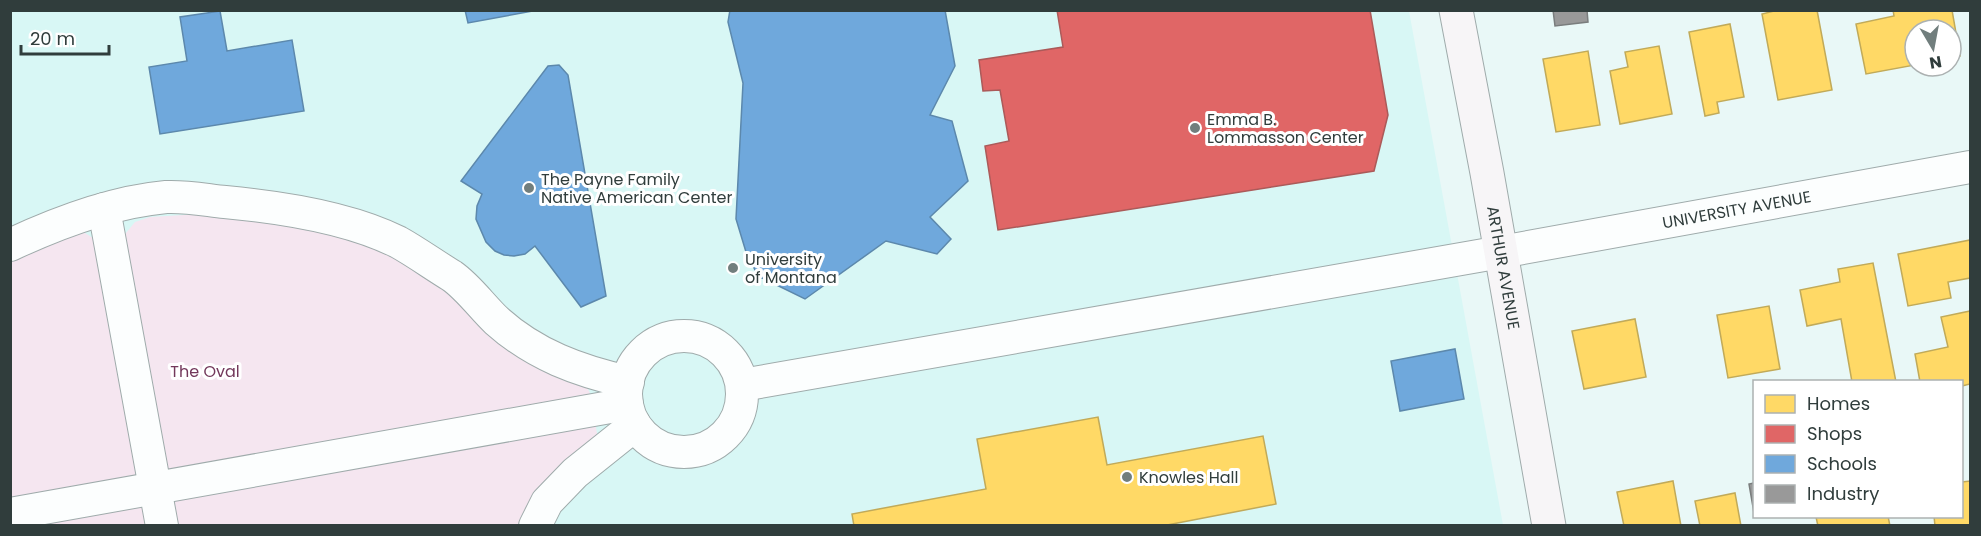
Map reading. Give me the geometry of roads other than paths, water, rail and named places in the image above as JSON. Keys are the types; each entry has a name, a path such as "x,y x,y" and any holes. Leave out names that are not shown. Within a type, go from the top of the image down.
{"street":[{"name":"ARTHUR AVENUE","path":"1456,10 1549,525"},
{"name":"UNIVERSITY AVENUE","path":"742,385 1971,167"},
{"path":"10,245 50,226 104,209 166,197 293,211 353,226 397,242 455,278 498,322 541,353 586,372 630,404 647,439 662,448 679,452 697,451 714,445 728,434 738,419 743,401 742,385 736,366 726,352 711,342 682,336 659,341 644,352 634,366 630,404 575,473 547,502 535,525"},
{"path":"104,209 162,525"},
{"path":"10,513 630,404"}],"place":[{"name":"Emma B. Lommasson Center","path":"1195,128"},
{"name":"The Payne Family Native American Center","path":"529,188"},
{"name":"University of Montana","path":"733,268"},
{"name":"Knowles Hall","path":"1127,477"}],"park label":[{"name":"The Oval","path":"205,371"}]}
